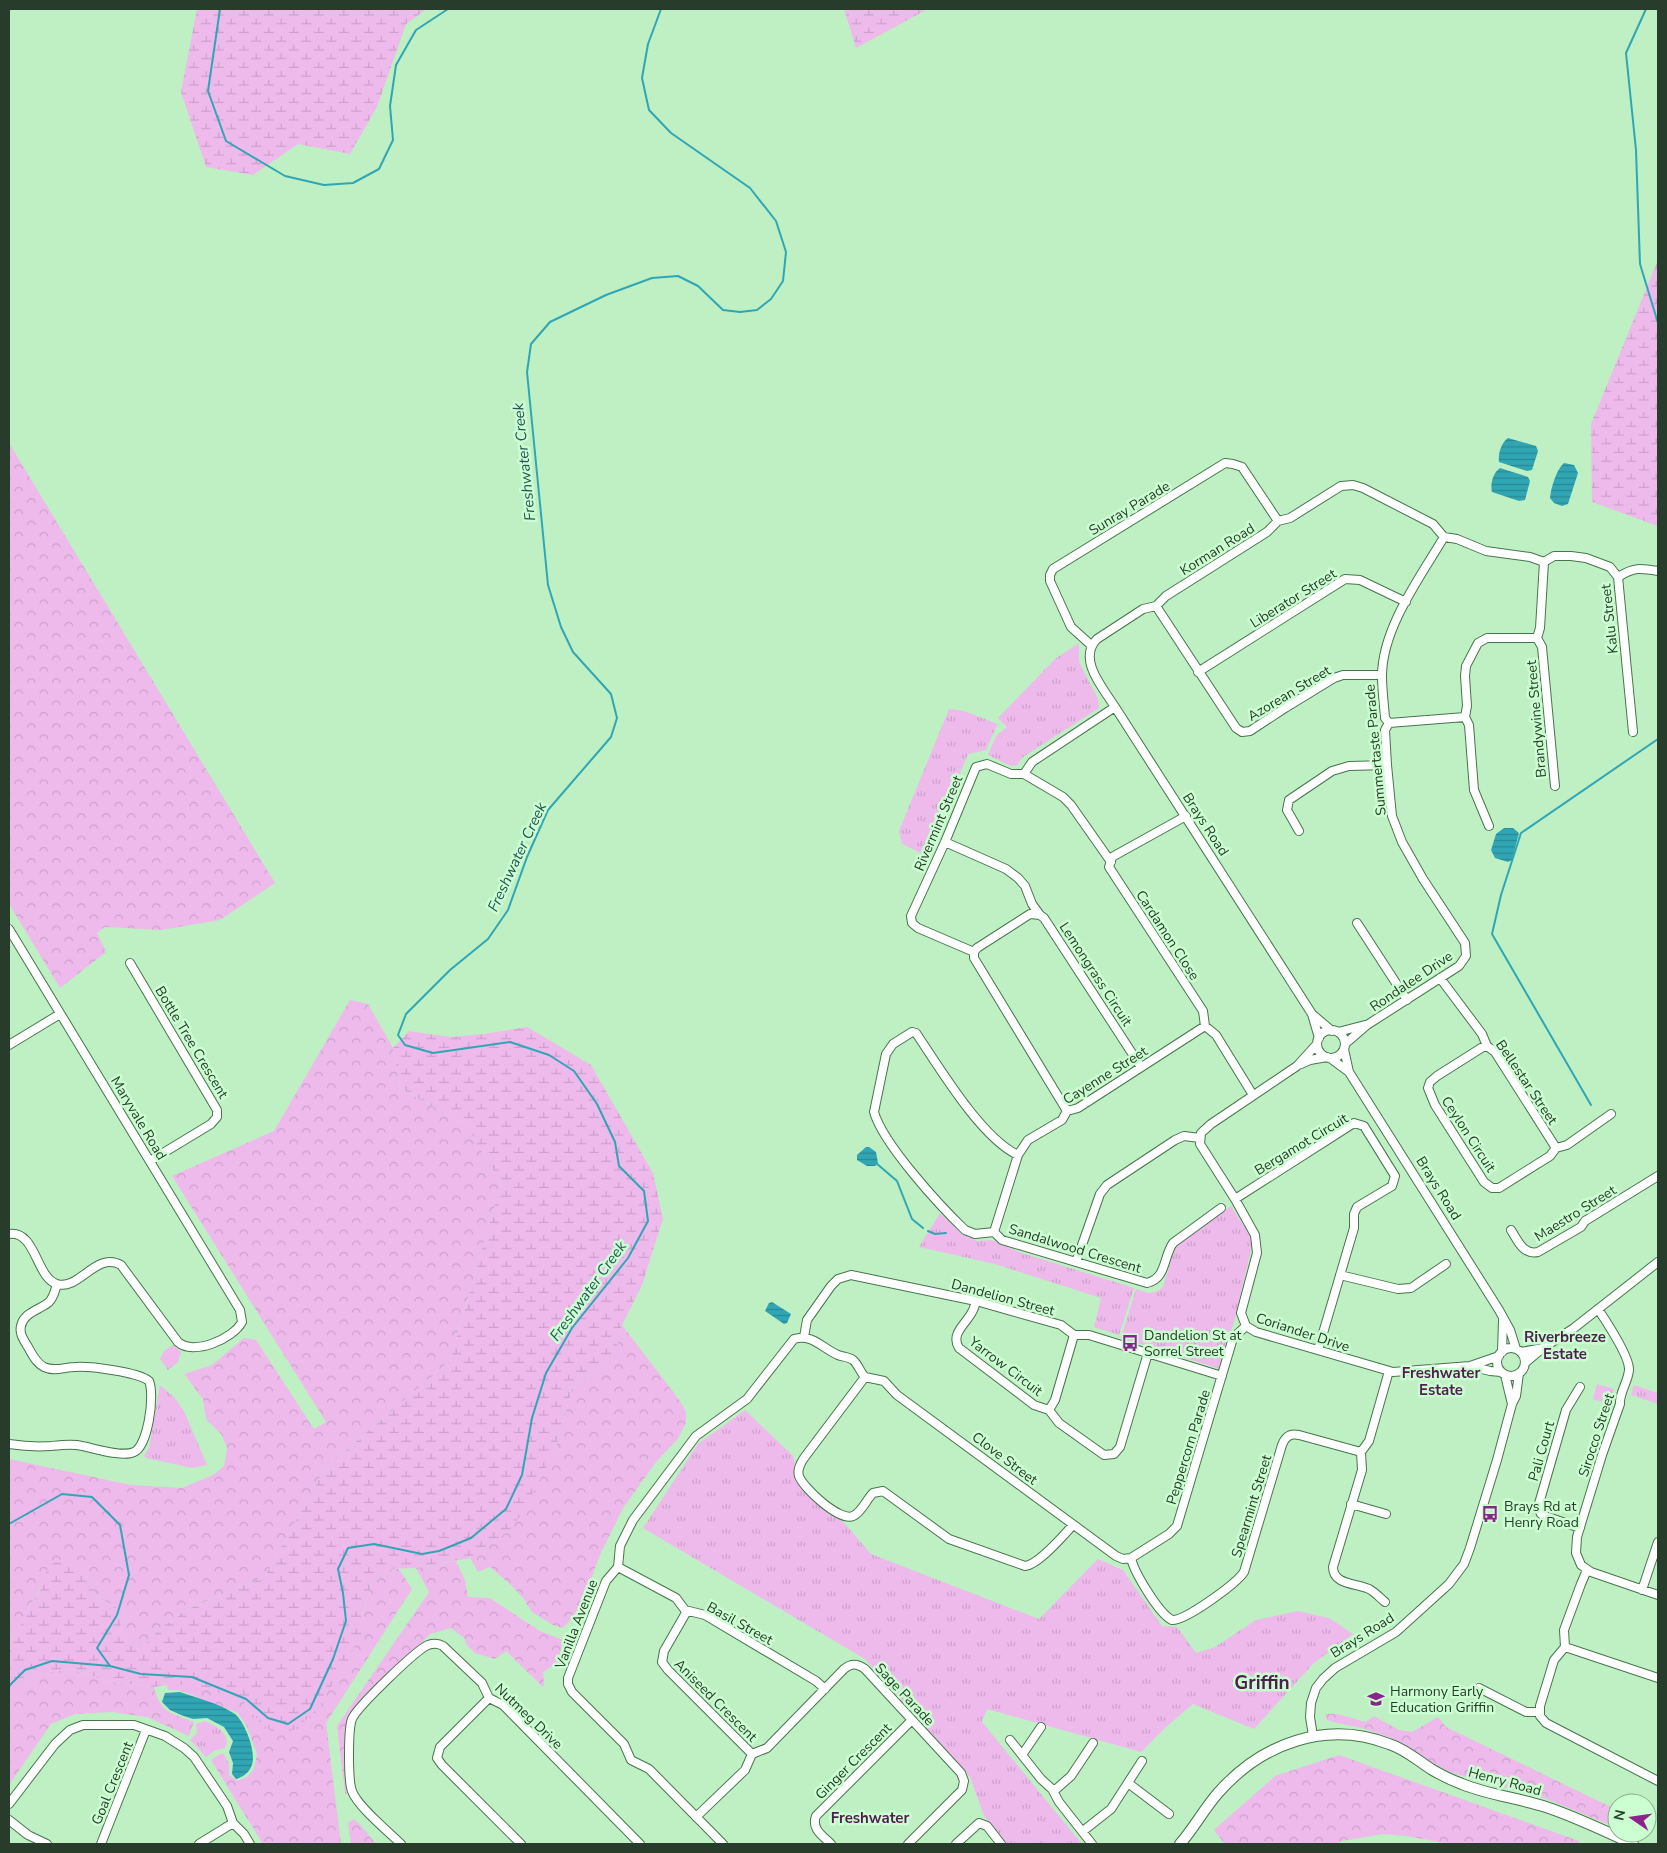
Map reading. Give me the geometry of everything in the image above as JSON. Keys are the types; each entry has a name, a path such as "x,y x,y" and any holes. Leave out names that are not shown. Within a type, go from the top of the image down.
{"main road":[{"name":"Henry Road","path":"1313,1736 1333,1734 1356,1735 1388,1743 1455,1782 1475,1790 1547,1807 1633,1844"},
{"path":"1180,1844 1220,1791 1240,1772 1268,1753 1295,1741 1313,1736"}],"street":[{"name":"Sunray Parade","path":"1091,645 1071,627 1050,581 1052,569 1225,463 1242,467 1278,521"},
{"name":"Korman Road","path":"1091,645 1097,639 1143,609 1156,606 1166,596 1267,532 1278,521 1290,518 1341,486 1360,487 1434,524 1444,537"},
{"path":"1444,537 1457,539 1486,552 1530,556 1544,562"},
{"name":"Summertaste Parade","path":"1444,537 1406,602 1392,632 1385,653 1382,675 1385,718 1389,723 1385,730 1392,816 1402,842 1423,879 1465,943 1466,956"},
{"name":"Kalu Street","path":"1544,562 1554,556 1586,558 1610,567 1618,577 1633,732"},
{"name":"Brandywine Street","path":"1544,562 1540,628 1537,638 1542,647 1554,786"},
{"path":"1618,577 1631,569 1658,571"},
{"name":"Liberator Street","path":"1198,672 1345,579 1360,580 1406,602"},
{"name":"Azorean Street","path":"1156,606 1236,728 1246,732 1334,678 1343,675 1382,675"},
{"path":"1489,826 1474,790 1469,725 1465,717 1468,706 1466,666 1478,643 1487,638 1537,638"},
{"name":"Brays Road","path":"1091,645 1088,656 1089,664 1312,1014 1318,1041"},
{"path":"1111,862 1063,796 1024,774 1032,762 1115,707"},
{"path":"1389,723 1465,717"},
{"name":"Rivermint Street","path":"974,952 918,928 912,923 911,916 945,842 976,767 987,764 1011,774 1024,774"},
{"path":"1299,831 1287,810 1289,800 1332,771 1349,766 1387,766"},
{"path":"1111,862 1112,857 1186,816"},
{"path":"945,842 1006,869 1018,878 1025,886 1032,904 1040,915"},
{"name":"Cardamon Close","path":"1111,862 1109,867 1203,1011 1205,1026 1216,1034 1253,1095"},
{"name":"Lemongrass Circuit","path":"974,952 977,948 1030,914 1040,915 1044,918 1141,1067"},
{"path":"1357,923 1407,1000"},
{"name":"Maryvale Road","path":"9,929 240,1310 242,1322 237,1329 213,1343 195,1348 186,1347 178,1342 125,1269 116,1263 107,1262 70,1283 56,1284"},
{"path":"974,952 978,966 1067,1111"},
{"name":"Rondalee Drive","path":"1344,1046 1367,1025 1459,966 1466,956"},
{"name":"Bottle Tree Crescent","path":"130,963 217,1110 217,1117 211,1124 150,1161"},
{"name":"Bellestar Street","path":"1440,978 1482,1034 1486,1045 1495,1052 1556,1148"},
{"path":"9,1045 60,1014"},
{"name":"Brays Road","path":"1312,1014 1335,1031"},
{"name":"Rondalee Drive","path":"1335,1031 1367,1025"},
{"name":"Cayenne Street","path":"994,1232 1018,1155 1028,1140 1062,1120 1067,1111 1078,1108 1205,1026"},
{"path":"1076,1262 1100,1194 1107,1185 1175,1140 1184,1136 1200,1138 1202,1133 1211,1124 1297,1066 1310,1060 1338,1056 1344,1046 1342,1036 1335,1031 1324,1032 1297,1066"},
{"name":"Sandalwood Crescent","path":"1018,1155 1006,1149 984,1128 916,1033 912,1032 888,1048 874,1112 876,1121 907,1165 965,1230 975,1234 994,1232 1002,1240 1147,1283 1154,1282 1162,1274 1167,1251 1173,1243 1221,1208"},
{"path":"1318,1041 1320,1052 1328,1058"},
{"name":"Ceylon Circuit","path":"1486,1045 1436,1076 1430,1082 1428,1088 1435,1105 1484,1182 1492,1188 1499,1188 1550,1156 1556,1148"},
{"name":"Brays Road","path":"1344,1046 1349,1072 1499,1310 1510,1330 1518,1351"},
{"name":"Brays Road","path":"1328,1058 1349,1072"},
{"path":"1556,1148 1567,1145 1611,1114"},
{"name":"Bergamot Circuit","path":"1236,1199 1354,1124 1364,1126 1395,1176 1392,1186 1357,1207 1354,1214 1354,1228 1318,1350"},
{"name":"Coriander Drive","path":"1200,1138 1200,1144 1236,1199 1255,1235 1257,1253 1241,1310 1242,1319 1246,1326 1256,1332 1389,1371 1470,1366 1503,1373"},
{"name":"Maestro Street","path":"1512,1230 1523,1249 1530,1253 1538,1252 1658,1176"},
{"path":"9,1234 14,1233 24,1238 49,1279 56,1284 49,1302 30,1313 22,1321 20,1332 35,1359 45,1368 50,1369 96,1368 140,1376 149,1381 152,1395 144,1440 138,1449 129,1454 66,1444 50,1446 9,1444"},
{"path":"1543,1348 1518,1351 1511,1348 1501,1354 1498,1364 1503,1373 1512,1376 1520,1373 1525,1363 1543,1348 1570,1331 1658,1262"},
{"path":"1340,1276 1398,1290 1411,1288 1446,1264"},
{"name":"Dandelion Street","path":"804,1337 807,1320 836,1282 848,1276 976,1301 1061,1325 1074,1336 1089,1335 1222,1376"},
{"name":"Yarrow Circuit","path":"976,1301 972,1314 957,1334 956,1341 958,1346 1032,1404 1049,1410 1059,1424 1106,1456 1114,1454 1120,1447 1148,1353"},
{"name":"Sirocco Street","path":"1588,1570 1581,1565 1576,1553 1576,1542 1629,1370 1627,1360 1598,1309"},
{"name":"Brays Road","path":"1501,1354 1503,1320"},
{"name":"Peppercorn Parade","path":"1131,1558 1169,1534 1177,1526 1233,1338 1246,1326"},
{"path":"1049,1410 1054,1400 1074,1336"},
{"path":"804,1337 811,1339 838,1355 851,1359 864,1377 804,1458 798,1469 800,1478 806,1487 835,1512 843,1517 852,1517 873,1493 883,1491 949,1539 1025,1566 1037,1561 1073,1524"},
{"name":"Vanilla Avenue","path":"723,1844 649,1768 631,1760 624,1744 575,1696 569,1686 568,1678 603,1587 618,1567 619,1549 630,1526 701,1431 747,1399 790,1342 804,1337"},
{"path":"1518,1351 1525,1363"},
{"name":"Coriander Drive","path":"1470,1366 1501,1354"},
{"path":"1385,1602 1371,1590 1339,1580 1333,1573 1334,1563 1362,1470 1361,1452 1370,1441 1389,1371"},
{"name":"Brays Road","path":"1503,1373 1512,1404"},
{"name":"Brays Road","path":"1313,1736 1310,1717 1311,1703 1316,1688 1323,1679 1335,1668 1396,1632 1441,1592 1459,1571 1472,1542 1512,1404 1516,1396 1520,1373"},
{"name":"Clove Street","path":"864,1377 885,1382 897,1395 1116,1556 1123,1559 1131,1558"},
{"name":"Pali Court","path":"1580,1387 1566,1410 1538,1507 1541,1514 1545,1516 1580,1528"},
{"name":"Spearmint Street","path":"1131,1558 1138,1576 1164,1614 1172,1620 1184,1617 1236,1582 1244,1572 1286,1437 1299,1434 1361,1452"},
{"path":"1351,1504 1386,1514"},
{"path":"1642,1590 1658,1542"},
{"name":"Basil Street","path":"618,1567 676,1598 687,1611 705,1615 816,1681 825,1689"},
{"path":"1658,1595 1588,1570 1580,1584 1564,1630 1565,1647 1554,1660 1539,1712 1541,1718 1546,1723 1658,1780"},
{"name":"Aniseed Crescent","path":"687,1611 664,1651 663,1664 752,1754"},
{"name":"Nutmeg Drive","path":"401,1844 359,1802 352,1791 350,1781 350,1728 355,1713 413,1654 426,1646 436,1643 443,1646 482,1683 489,1698 503,1705 640,1844"},
{"path":"1565,1647 1658,1678"},
{"name":"Sage Parade","path":"696,1817 745,1770 752,1754 767,1748 847,1667 857,1664 865,1669 961,1773 964,1783 960,1792 908,1844"},
{"path":"1479,1688 1526,1712 1539,1712"},
{"path":"489,1698 440,1747 438,1758 442,1765 521,1844"},
{"name":"Ginger Crescent","path":"831,1844 815,1827 816,1816 912,1720"},
{"path":"9,1804 60,1738 70,1730 83,1725 129,1725 165,1736 194,1757 227,1806 233,1823 244,1834 250,1844"},
{"path":"1022,1755 1041,1727"},
{"name":"Goal Crescent","path":"101,1844 146,1730"},
{"path":"1010,1740 1041,1779 1054,1791 1059,1802 1092,1844"},
{"path":"1054,1791 1071,1776 1093,1743"},
{"path":"1083,1831 1108,1813 1142,1761"},
{"path":"1128,1783 1169,1814"},
{"path":"9,1820 28,1835 48,1844"},
{"path":"199,1844 233,1823"},
{"path":"956,1844 979,1823 987,1826 1002,1844"}],"green space":[{"path":"197,9 427,9 406,24 377,107 350,154 298,144 253,175 206,167 181,92"},
{"path":"844,9 928,9 856,48"},
{"path":"1658,260 1658,526 1592,502 1591,424"},
{"path":"9,443 275,883 220,920 161,930 105,927 97,933 106,952 60,988 9,904"},
{"path":"1079,643 1079,662 1098,699 1099,708 1023,757 1017,765 1011,766 988,755 996,736 1007,727 998,718 1055,659"},
{"path":"949,709 965,711 1002,726 997,725 986,750 968,754 925,855 902,844 899,831"},
{"path":"350,1000 368,1004 393,1048 400,1088 466,1125 501,1183 450,1361 325,1468 265,1576 184,1611 171,1622 163,1625 146,1644 123,1635 120,1626 125,1613 95,1595 84,1572 66,1564 49,1567 39,1592 28,1608 20,1629 9,1641 9,1459 131,1485 182,1488 213,1475 224,1466 227,1449 222,1435 206,1419 203,1399 184,1374 212,1365 244,1338 256,1340 314,1429 326,1422 172,1176 274,1131"},
{"path":"527,1027 591,1065 653,1173 663,1219 642,1285 622,1325 617,1346 605,1365 572,1389 555,1450 525,1509 511,1529 470,1558 416,1568 391,1569 371,1585 361,1617 363,1632 316,1712 293,1730 276,1734 261,1724 243,1701 196,1685 154,1687 113,1682 70,1669 35,1674 9,1697 9,1641 18,1630 30,1605 40,1591 51,1565 57,1562 84,1572 95,1595 125,1613 120,1626 123,1635 146,1644 163,1625 171,1622 184,1611 265,1576 325,1468 450,1361 501,1183 466,1125 400,1088 393,1048 409,1031 450,1037"},
{"path":"1231,1206 1251,1237 1252,1246 1235,1318 1220,1369 1121,1338 1136,1289 1148,1293 1156,1292 1163,1287 1175,1247"},
{"path":"940,1213 962,1234 977,1241 992,1240 1019,1252 1134,1288 1119,1335 1094,1327 1101,1298 995,1264 919,1247"},
{"path":"622,1325 680,1401 686,1412 686,1423 677,1440 656,1462 623,1508 600,1555 578,1614 562,1628 553,1625 532,1612 523,1598 510,1584 490,1567 478,1572 470,1558 511,1529 555,1450 572,1389 605,1365 617,1346"},
{"path":"173,1345 181,1352 178,1362 168,1370 160,1359 164,1351"},
{"path":"1597,1384 1614,1389 1610,1404 1593,1399"},
{"path":"160,1385 175,1398 184,1411 207,1465 192,1468 144,1456 149,1448"},
{"path":"1634,1385 1658,1393 1658,1404 1631,1395"},
{"path":"745,1410 793,1456 799,1482 847,1526 871,1554 1039,1619 1098,1559 1123,1570 1162,1626 1177,1627 1196,1653 1215,1647 1256,1620 1298,1611 1329,1618 1353,1634 1313,1664 1254,1729 1193,1704 1141,1752 987,1709 982,1722 1082,1844 1007,1844 984,1816 970,1777 865,1659 643,1528 698,1444"},
{"path":"456,1561 465,1580 468,1597 490,1598 540,1631 563,1640 560,1652 563,1659 543,1672 543,1687 506,1651 495,1659 475,1653 466,1644 465,1639 451,1628 430,1634 357,1709 347,1726 349,1759 345,1763 349,1766 349,1793 345,1794 337,1726 429,1592 416,1568"},
{"path":"391,1569 399,1569 412,1589 326,1723 341,1844 263,1844 211,1760 220,1754 224,1754 229,1764 229,1775 237,1781 247,1777 254,1769 257,1754 247,1727 238,1713 179,1690 168,1690 167,1685 196,1685 243,1701 261,1724 361,1618 371,1585"},
{"path":"70,1669 113,1682 154,1687 163,1707 173,1714 194,1722 189,1736 147,1717 112,1712 75,1714 51,1724 9,1785 9,1697 35,1674"},
{"path":"1325,1714 1337,1714 1366,1722 1374,1716 1399,1730 1412,1732 1438,1717 1446,1727 1607,1805 1607,1824 1547,1799 1453,1773 1432,1763 1394,1739 1362,1728 1327,1720"},
{"path":"205,1721 222,1731 227,1743 225,1748 214,1751 206,1757 190,1740 197,1733 196,1724"},
{"path":"1339,1755 1579,1841 1578,1844 1450,1844 1383,1834 1342,1841 1335,1844 1227,1844 1224,1843 1214,1830 1275,1776"},
{"path":"354,1819 376,1844 351,1844 348,1823"}],"water":[{"path":"1508,438 1536,446 1538,451 1532,470 1527,471 1499,462 1500,449"},
{"path":"1564,463 1574,465 1578,473 1568,504 1562,506 1554,503 1550,498 1556,475"},
{"path":"1500,468 1528,477 1530,481 1525,500 1519,501 1492,492 1493,479"},
{"path":"1504,828 1513,828 1519,833 1512,860 1508,862 1495,858 1491,850 1496,834"},
{"path":"866,1147 876,1152 878,1163 875,1166 867,1166 857,1160 857,1155"},
{"path":"772,1302 791,1314 787,1323 784,1324 765,1311 769,1303"},
{"path":"180,1692 222,1707 239,1718 246,1731 253,1755 251,1767 245,1775 236,1779 232,1774 233,1763 229,1752 233,1741 224,1727 207,1718 193,1719 181,1715 170,1710 162,1702 165,1693"}],"waterway":[{"name":"Freshwater Creek","path":"220,9 208,91 226,141 285,176 324,185 353,183 379,169 393,140 390,106 396,65 416,30 448,9"},
{"name":"Freshwater Creek","path":"9,1686 25,1670 52,1661 110,1666 141,1674 192,1677 246,1699 268,1718 288,1724 310,1709 333,1659 346,1621 338,1569 348,1548 374,1544 422,1554 439,1551 471,1538 506,1509 522,1475 532,1418 546,1373 572,1328 628,1258 648,1221 644,1191 619,1166 615,1142 597,1104 574,1071 549,1055 510,1042 433,1053 405,1045 398,1035 406,1014 450,970 488,939 508,910 527,857 548,810 611,737 617,718 611,694 573,652 561,627 548,585 527,372 531,344 550,322 606,295 652,278 678,276 698,286 723,310 740,312 757,310 771,299 783,281 786,252 776,221 750,188 671,133 649,110 642,78 648,44 661,9"},
{"path":"1646,9 1626,53 1636,150 1640,264 1658,323"},
{"path":"1591,1105 1492,934 1501,895 1521,833 1658,739"},
{"path":"876,1163 897,1181 912,1219 923,1228"},
{"path":"928,1231 935,1234 946,1233"},
{"name":"Freshwater Creek","path":"9,1524 62,1494 92,1497 120,1525 129,1575 117,1615 97,1648 110,1666"}],"place":[{"name":"Dandelion St at Sorrel Street","path":"1130,1343"},
{"name":"Brays Rd at Henry Road","path":"1490,1514"},
{"name":"Harmony Early Education Griffin","path":"1376,1699"}],"district":[{"name":"Riverbreeze Estate","path":"1565,1346"},
{"name":"Freshwater Estate","path":"1441,1382"},
{"name":"Griffin","path":"1262,1682"},
{"name":"Freshwater","path":"870,1818"}]}
